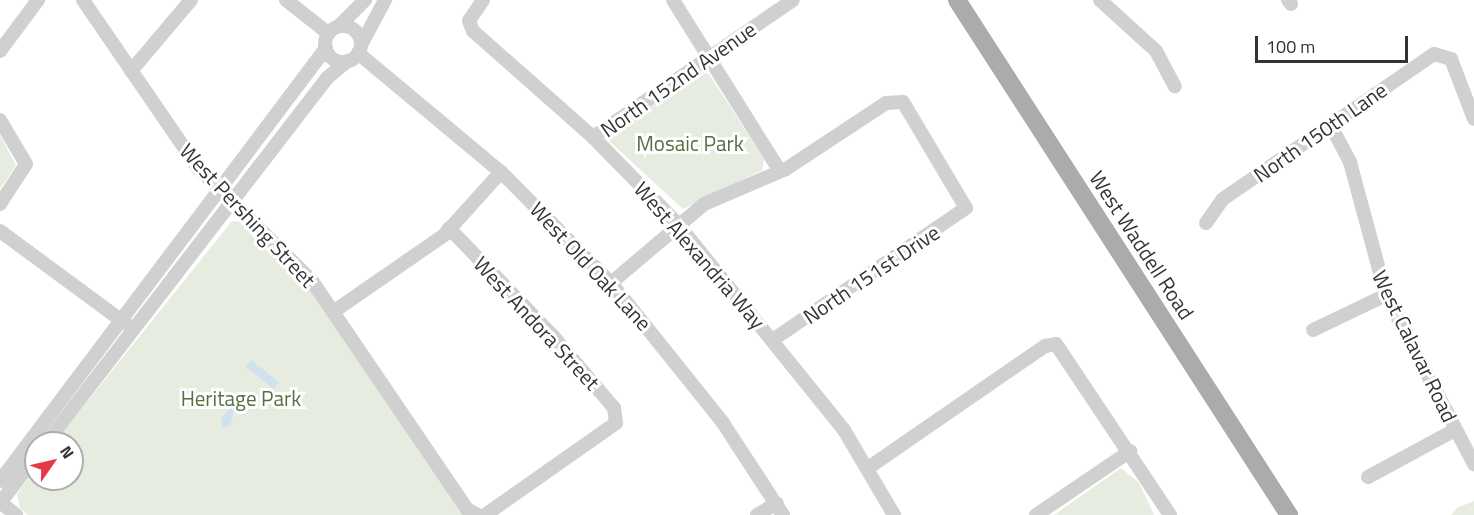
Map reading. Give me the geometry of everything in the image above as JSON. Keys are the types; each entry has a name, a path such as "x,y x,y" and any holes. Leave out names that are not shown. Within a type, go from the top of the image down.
{"main road":[{"name":"West Waddell Road","path":"957,0 1289,515"}],"street":[{"path":"0,51 38,0"},
{"name":"West Pershing Street","path":"83,0 198,168 298,265 333,312 467,508 478,515"},
{"path":"131,71 191,0"},
{"path":"286,0 334,30 355,30 355,53"},
{"path":"0,481 221,190 326,48 334,30 365,0"},
{"path":"55,431 331,73 355,53 385,0"},
{"name":"West Alexandria Way","path":"483,0 469,26 593,137 677,223 774,339 868,468 894,515"},
{"path":"611,283 677,223 704,204 780,171 673,0"},
{"name":"North 152nd Avenue","path":"593,137 793,0"},
{"path":"1100,0 1156,51 1175,86"},
{"path":"326,48 332,57 355,53"},
{"name":"West Old Oak Lane","path":"355,53 501,172 611,283 723,423 780,509"},
{"name":"North 150th Lane","path":"1206,223 1223,199 1434,54 1444,53 1474,119"},
{"name":"North 151st Drive","path":"774,339 966,208 966,200 903,102 895,99 780,171"},
{"path":"0,120 26,164 0,204"},
{"name":"West Calavar Road","path":"1330,124 1350,162 1386,295 1474,464"},
{"path":"333,312 449,228 501,172"},
{"name":"West Andora Street","path":"449,228 553,336 614,408 616,423 485,515"},
{"path":"0,231 133,330"},
{"path":"1313,330 1386,295"},
{"path":"868,468 1045,346 1056,344 1130,451 1170,515"},
{"path":"1368,477 1455,430"},
{"path":"1036,515 1130,451"},
{"path":"16,515 0,502 24,471"},
{"path":"757,515 780,509"}],"green space":[{"name":"Mosaic Park","path":"699,72 709,74 764,159 762,170 683,209 609,141 611,132"},
{"path":"0,135 16,165 0,189"},
{"name":"Heritage Park","path":"232,221 245,222 313,293 467,515 28,515 20,508 17,494 24,484 24,491 84,491 84,431 64,431"},
{"path":"1121,468 1139,483 1154,515 1054,515"},
{"path":"1474,501 1474,515 1451,515 1457,508"}],"water":[{"path":"251,360 279,382 274,389 246,367"},
{"path":"240,393 244,409 233,413 230,426 222,428 221,419 234,404 234,394"}]}
